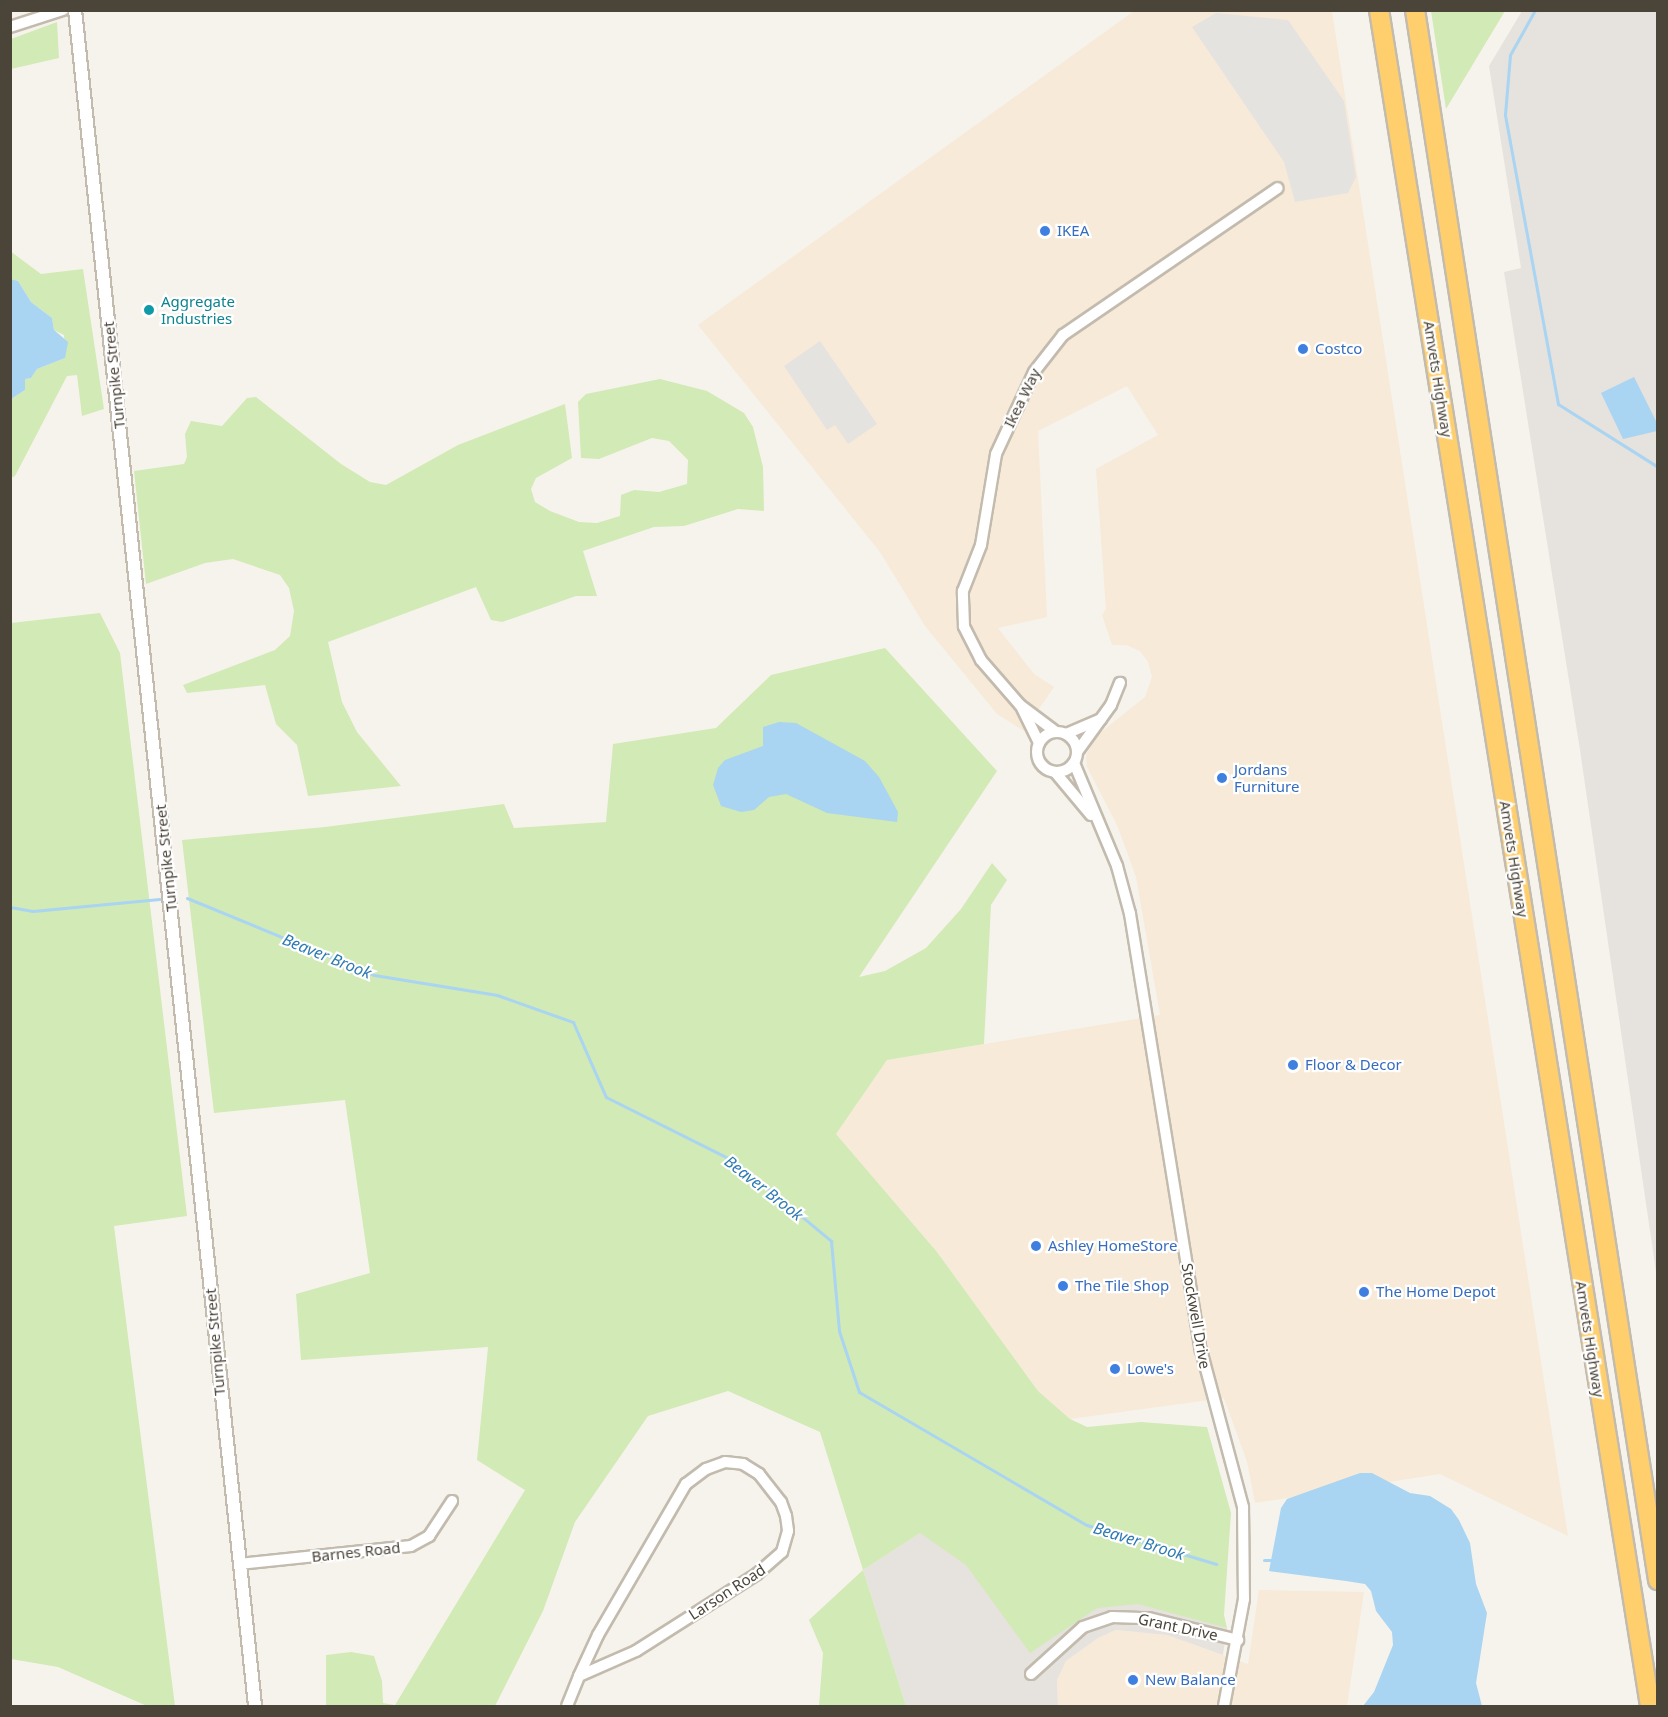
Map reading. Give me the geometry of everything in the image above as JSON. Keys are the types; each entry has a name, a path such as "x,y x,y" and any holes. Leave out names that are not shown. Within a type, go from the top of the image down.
{"highway":[{"name":"Amvets Highway","path":"1379,10 1650,1706"},
{"name":"Amvets Highway","path":"1415,10 1658,1580"}],"street":[{"path":"10,27 63,10"},
{"name":"Turnpike Street","path":"75,10 255,1707"},
{"name":"Ikea Way","path":"1039,743 1020,705 972,646 964,626 962,602 984,530 993,466 1027,386 1047,352 1070,329 1278,188"},
{"path":"1101,719 1039,743 1039,761 1055,772 1075,758 1101,719 1120,683"},
{"name":"Ikea Way","path":"1020,705 1061,733"},
{"path":"1061,733 1074,741 1075,758"},
{"name":"Stockwell Drive","path":"1075,758 1097,822 1117,866 1130,914 1198,1339 1241,1500 1246,1566 1238,1640 1224,1707"},
{"name":"Stockwell Drive","path":"1055,772 1097,822"},
{"name":"Larson Road","path":"567,1707 579,1676 598,1635 691,1479 716,1465 734,1461 759,1474 781,1502 786,1516 787,1538 782,1552 757,1574 636,1651 579,1676"},
{"name":"Barnes Road","path":"239,1564 411,1546 429,1536 452,1501"},
{"name":"Grant Drive","path":"1031,1674 1083,1627 1112,1617 1149,1618 1238,1640"}],"shaded area":[{"path":"1134,11 1332,11 1568,1536 1440,1474 1255,1503 1247,1462 1224,1398 1070,1419 1038,1391 937,1252 836,1134 887,1060 1160,1015 1136,877 1117,825 1087,767 1086,756 1095,737 1145,697 1152,677 1148,662 1140,651 1126,645 1112,645 1102,615 1106,609 1096,469 1158,435 1127,386 1038,431 1047,617 998,628 1034,674 1054,687 1024,731 997,714 925,626 880,552 698,325"},
{"path":"1522,11 1657,11 1657,1279 1580,750 1504,272 1521,268 1489,66"},
{"path":"1216,13 1288,20 1344,101 1356,177 1348,193 1295,202 1284,162 1192,27"},
{"path":"820,341 877,424 848,444 835,425 827,430 784,366"},
{"path":"920,1533 1227,1628 1223,1655 1167,1635 1116,1630 1098,1638 1066,1661 1057,1680 1058,1706 906,1706 863,1570"},
{"path":"1259,1590 1364,1592 1347,1706 1058,1706 1057,1680 1066,1661 1098,1638 1116,1630 1167,1635 1248,1664"}],"green space":[{"path":"1431,11 1505,11 1446,109"},
{"path":"57,22 59,58 11,69 11,39"},
{"path":"10,251 41,274 83,269 104,409 82,416 77,375 67,376 15,476 11,478 11,399 25,390 25,379 31,378 37,369 65,358 64,335 54,330 52,318 31,302 18,281 11,279"},
{"path":"660,379 707,391 744,413 753,427 763,467 764,511 738,509 684,526 654,527 583,551 597,596 576,596 502,622 491,620 476,587 328,642 342,702 357,732 401,786 308,796 297,745 276,724 265,685 187,693 183,685 275,650 290,636 294,611 289,588 280,575 233,559 205,563 146,584 134,471 184,464 187,457 185,434 191,421 222,426 247,398 256,397 341,464 370,482 386,485 458,445 565,404 572,458 536,478 531,489 535,502 550,511 579,522 597,523 620,516 621,495 634,490 659,492 687,484 688,460 669,441 652,438 599,459 581,458 578,402 586,394"},
{"path":"100,613 120,653 187,1216 114,1226 175,1706 147,1706 58,1667 11,1659 11,623"},
{"path":"885,648 997,771 859,977 885,971 926,948 961,909 992,863 1007,880 991,905 984,1044 887,1060 836,1134 937,1252 1038,1391 1070,1419 1087,1427 1141,1422 1207,1427 1231,1513 1224,1615 1227,1628 1138,1604 1097,1608 1030,1653 966,1565 920,1533 863,1570 820,1432 728,1391 648,1416 575,1522 543,1611 495,1706 326,1706 326,1655 351,1652 374,1656 382,1681 383,1703 395,1705 525,1490 477,1460 488,1347 301,1360 296,1294 370,1273 345,1100 214,1113 182,840 325,827 504,804 514,828 606,822 613,744 716,728 771,675"},
{"path":"863,1570 906,1706 819,1706 823,1653 809,1620"}],"water":[{"path":"11,279 18,281 31,302 52,318 54,330 68,342 65,358 37,369 31,378 25,379 25,390 11,399"},
{"path":"1634,377 1657,423 1657,431 1623,439 1601,393"},
{"path":"779,722 796,723 865,761 879,777 898,812 897,822 827,813 786,794 769,797 754,810 741,812 721,806 713,785 718,768 725,760 763,746 763,727"},
{"path":"1360,1473 1372,1473 1410,1493 1430,1496 1451,1509 1459,1520 1470,1543 1476,1584 1487,1613 1476,1683 1482,1706 1363,1706 1374,1692 1393,1645 1392,1632 1376,1611 1371,1591 1365,1584 1269,1571 1281,1508 1287,1499"}],"waterway":[{"path":"1535,10 1510,55 1505,115 1558,404 1658,467"},
{"name":"Beaver Brook","path":"187,898 374,975 497,995 573,1022 606,1097 736,1162 831,1241 839,1331 859,1392 1087,1525 1216,1564"},
{"name":"Beaver Brook","path":"10,907 33,911 159,899"},
{"name":"Beaver Brook","path":"1264,1560 1275,1560"}],"place":[{"name":"IKEA","path":"1045,231"},
{"name":"Aggregate Industries","path":"149,310"},
{"name":"Costco","path":"1303,349"},
{"name":"Jordans Furniture","path":"1222,778"},
{"name":"Floor & Decor","path":"1293,1065"},
{"name":"Ashley HomeStore","path":"1036,1246"},
{"name":"The Tile Shop","path":"1063,1286"},
{"name":"The Home Depot","path":"1364,1292"},
{"name":"Lowe's","path":"1115,1369"},
{"name":"New Balance","path":"1133,1680"}]}
